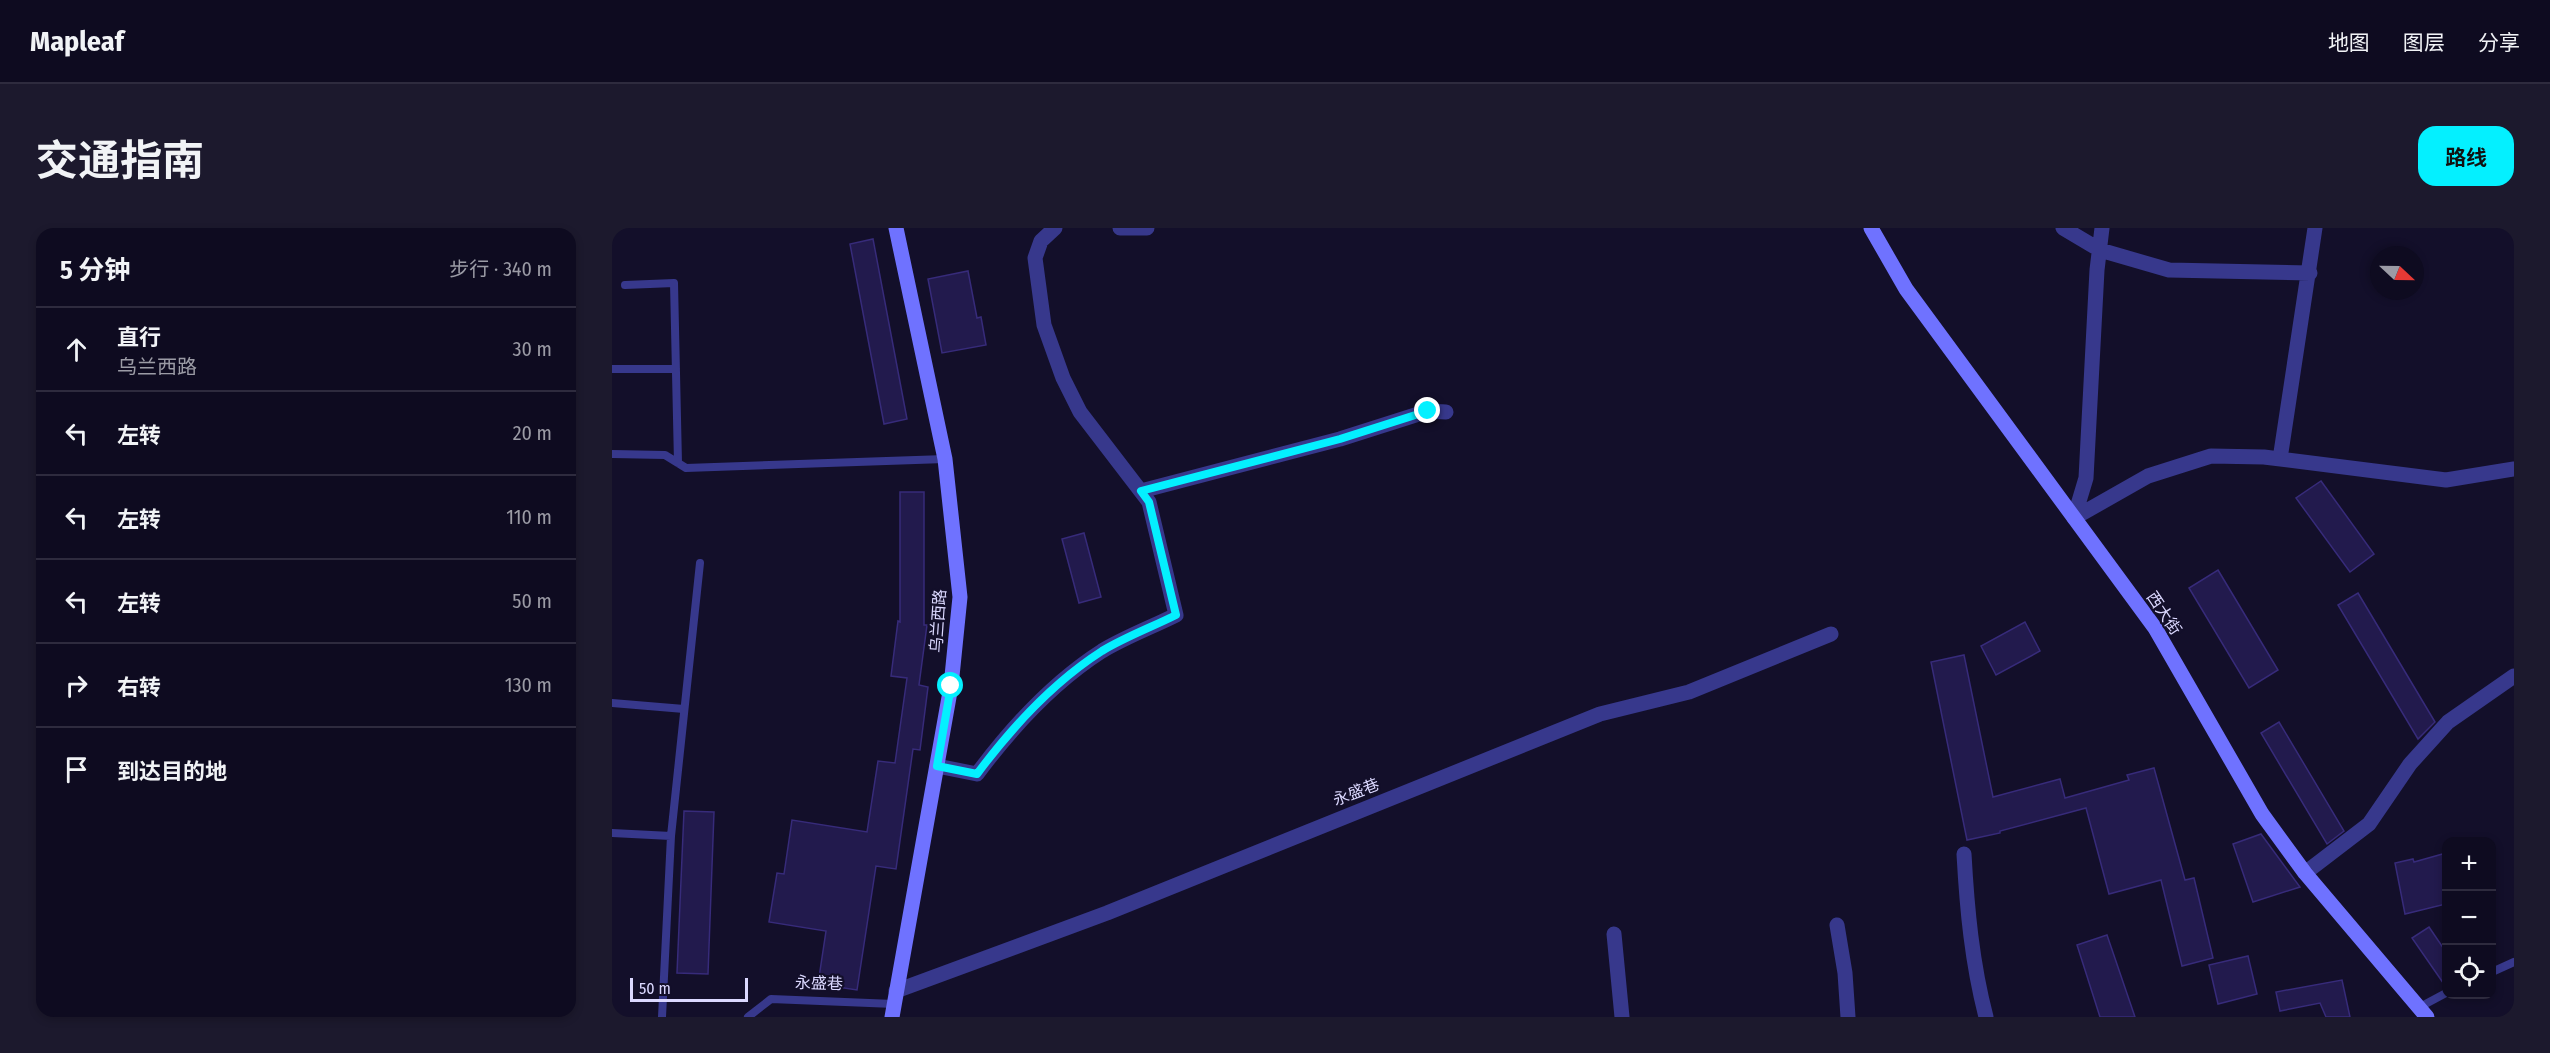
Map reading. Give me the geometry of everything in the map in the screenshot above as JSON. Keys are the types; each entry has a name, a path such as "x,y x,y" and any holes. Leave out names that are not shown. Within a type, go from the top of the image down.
{"main road":[{"name":"乌兰西路","path":"894,1004 951,686 960,597 945,459 896,228"},
{"name":"西大街","path":"1871,228 1906,290 2155,628 2262,814 2305,873 2422,1012"}],"street":[{"path":"937,766 977,774 1011,730 1070,674 1103,651 1176,615 1149,502 1080,412 1063,378 1044,325 1035,258 1041,241 1055,228"},
{"path":"1120,228 1147,228"},
{"path":"2063,228 2100,250 2169,270 2310,273"},
{"path":"2074,518 2086,478 2102,228"},
{"path":"2280,459 2315,228"},
{"path":"1141,491 1340,439 1428,411 1446,412"},
{"path":"2074,518 2148,476 2211,456 2280,459 2446,480 2514,469"},
{"name":"永盛巷","path":"894,1004 1107,913 1600,714 1689,692 1831,634"},
{"path":"2305,873 2369,824 2410,764 2448,722 2514,676"},
{"path":"1965,854 1968,918 1977,984 1986,1017"},
{"path":"1837,925 1845,973 1848,1017"},
{"path":"1614,934 1622,1017"}],"lane":[{"path":"625,285 674,283 678,463"},
{"path":"612,369 676,369"},
{"path":"612,454 665,455 686,468 945,459"},
{"path":"662,1017 671,836 700,563"},
{"path":"612,703 684,709"},
{"path":"612,833 671,836"},
{"path":"2496,970 2514,962"},
{"path":"2422,1012 2442,996"},
{"name":"永盛巷","path":"748,1017 771,999 894,1004"}],"building":[{"path":"873,239 907,419 884,424 850,244"},
{"path":"968,271 977,318 981,317 986,345 942,353 928,279"},
{"path":"2321,481 2374,554 2350,572 2296,498"},
{"path":"900,492 924,492 924,625 927,625 919,685 928,687 920,750 913,749 896,869 876,866 857,990 818,984 826,931 769,922 777,873 784,874 792,820 867,832 878,761 895,763 907,678 891,676 898,621 900,622"},
{"path":"1084,533 1101,597 1079,603 1062,539"},
{"path":"2218,570 2278,670 2249,688 2189,588"},
{"path":"2358,593 2435,722 2418,739 2338,605"},
{"path":"2025,622 2040,651 1996,675 1981,646"},
{"path":"1964,655 1993,797 2060,779 2065,798 2129,780 2127,775 2154,768 2185,880 2194,878 2213,958 2182,966 2161,880 2109,894 2086,808 2000,831 2000,833 1967,840 1931,662"},
{"path":"2279,722 2344,831 2327,844 2261,733"},
{"path":"684,811 714,812 708,974 677,973"},
{"path":"2261,834 2300,887 2253,902 2233,844"},
{"path":"2442,854 2442,905 2405,914 2395,863 2413,859 2414,862"},
{"path":"2429,927 2442,946 2442,981 2412,938"},
{"path":"2107,935 2135,1017 2100,1017 2077,945"},
{"path":"2248,956 2257,994 2218,1004 2209,965"},
{"path":"2342,980 2350,1017 2326,1017 2320,1003 2280,1011 2276,992"}],"route":[{"path":"951,686 937,766 977,774 1011,730 1032,708 1078,668 1103,651 1176,615 1149,502 1141,491 1340,439 1428,411"}]}
